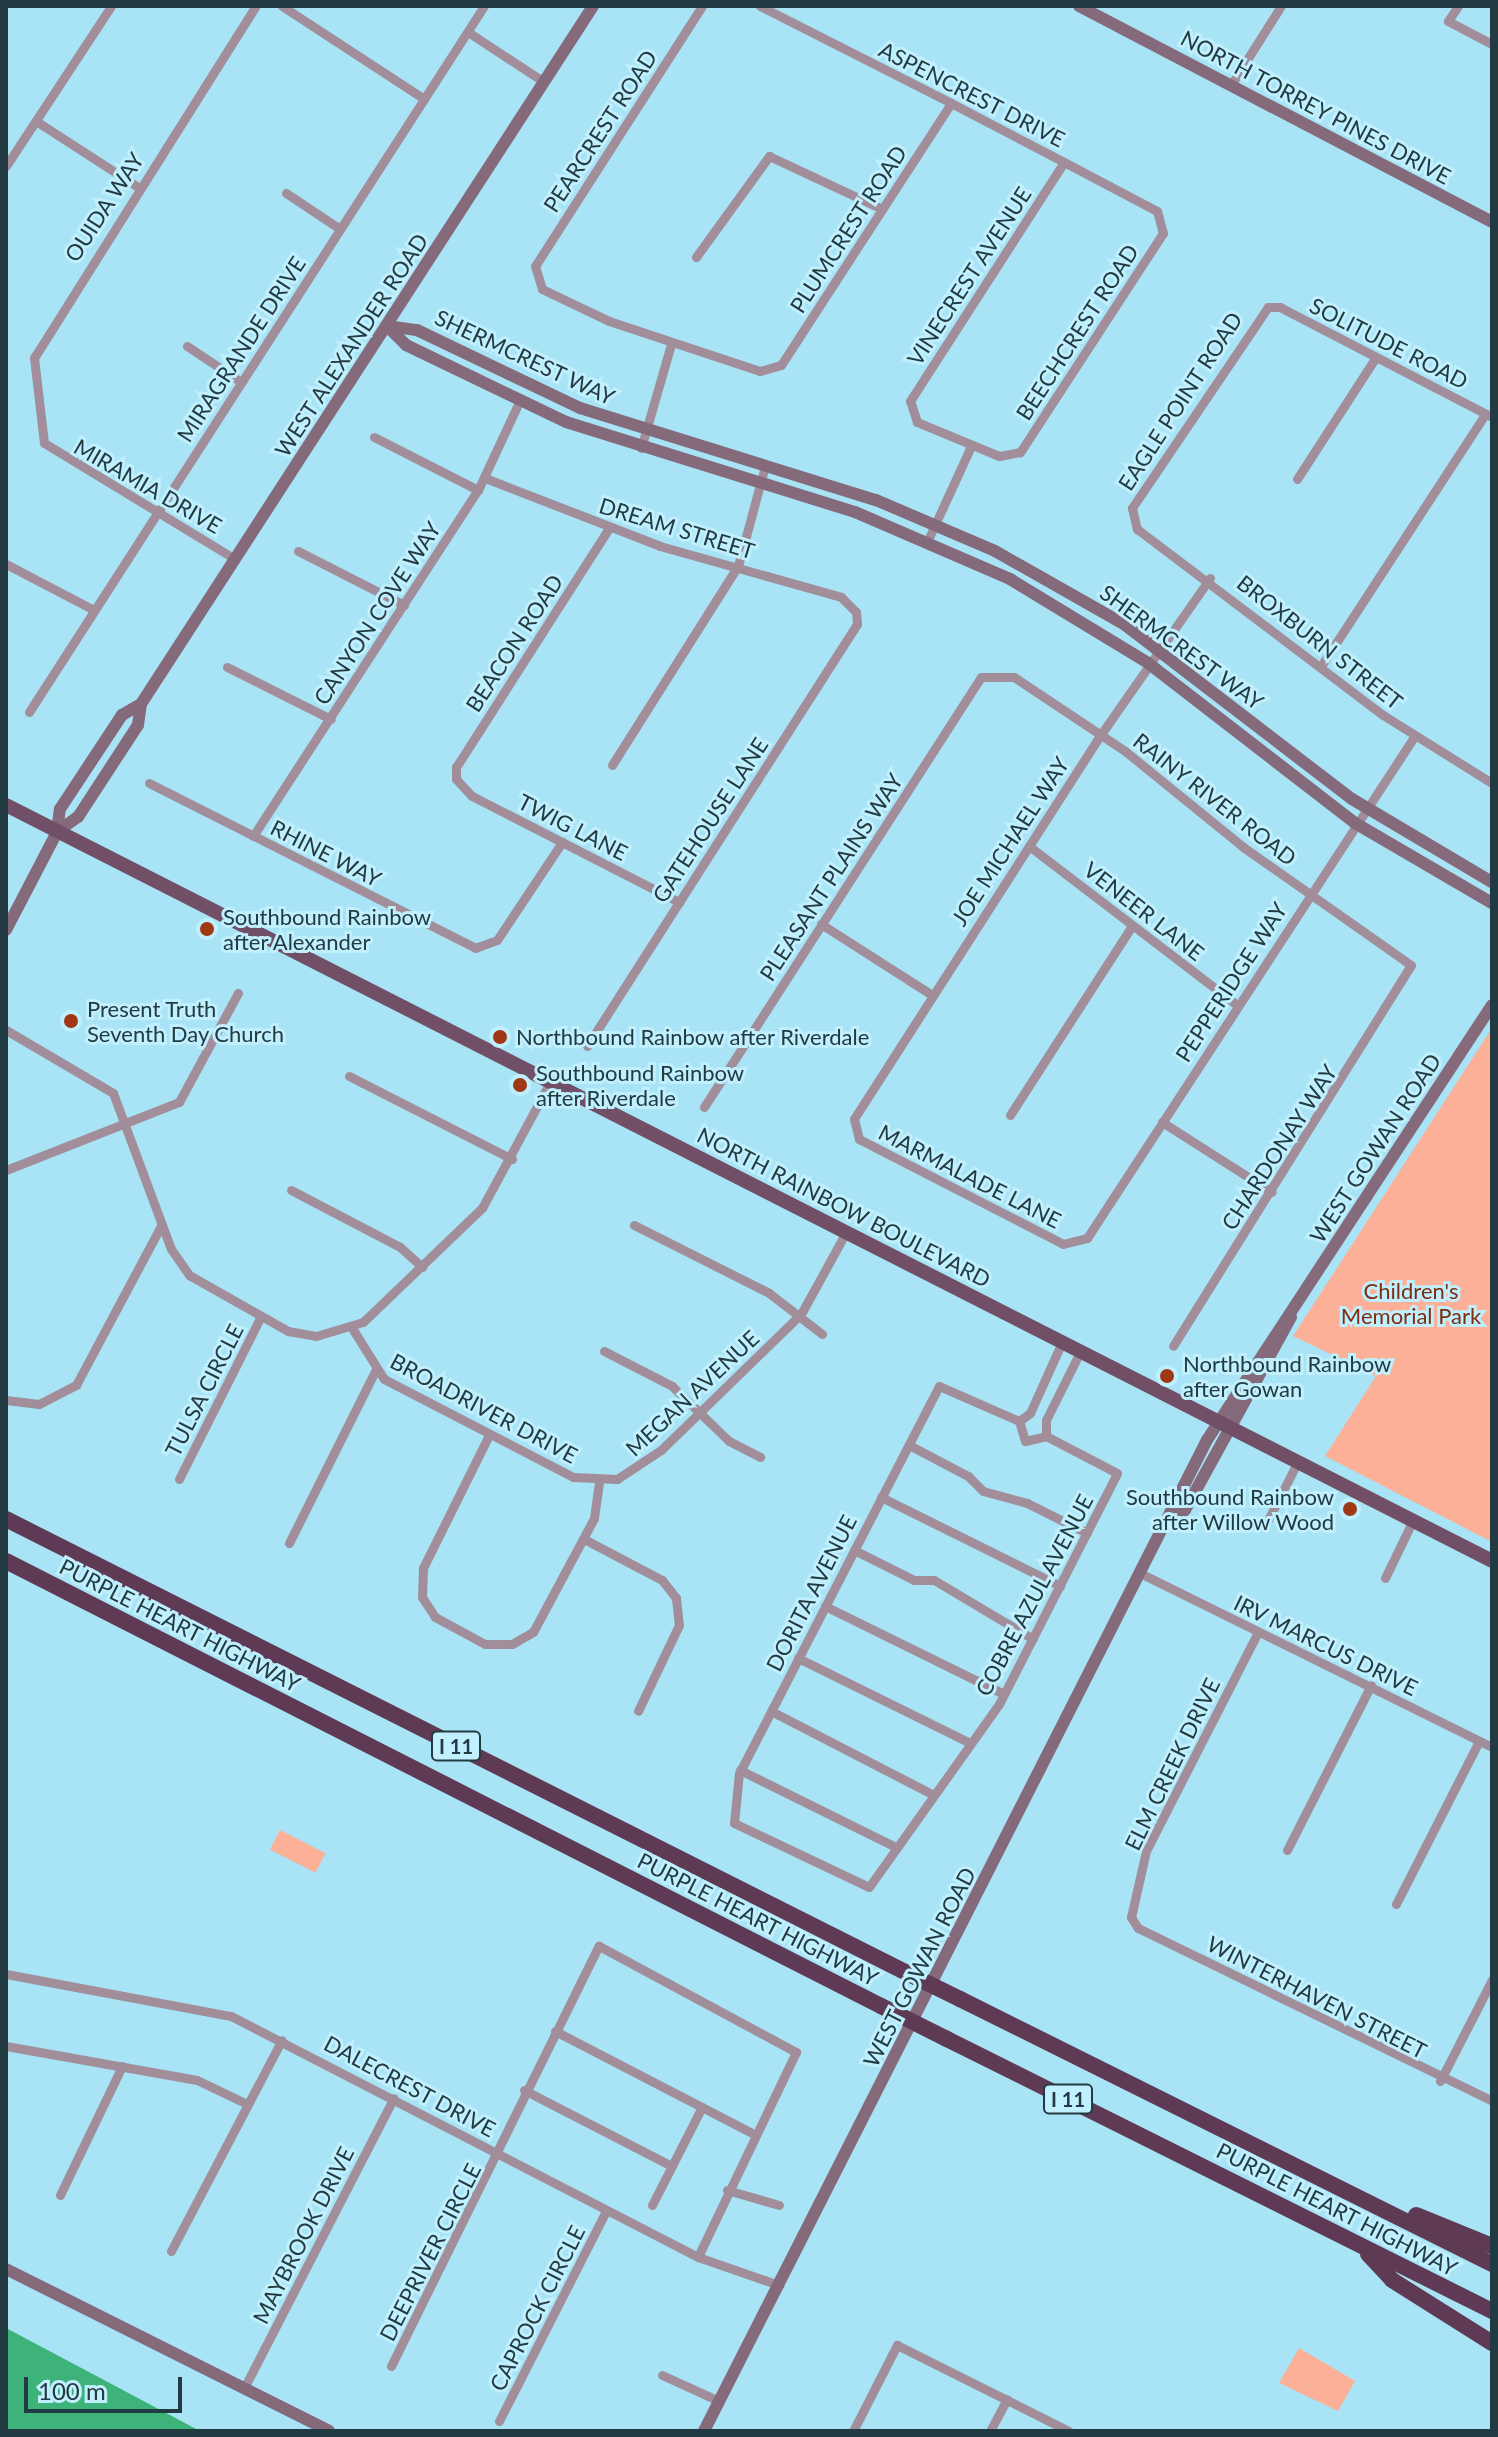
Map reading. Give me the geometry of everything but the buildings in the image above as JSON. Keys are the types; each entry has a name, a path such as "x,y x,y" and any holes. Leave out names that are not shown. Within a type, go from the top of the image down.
{"highway":[{"name":"PURPLE HEART HIGHWAY","path":"6,1519 1492,2264"},
{"name":"PURPLE HEART HIGHWAY","path":"6,1561 881,2006 1492,2311"},
{"path":"1291,2164 1492,2246"},
{"path":"1359,2244 1392,2280 1492,2343"}],"main road":[{"name":"NORTH RAINBOW BOULEVARD","path":"6,805 1492,1561"}],"street":[{"path":"6,166 111,6"},
{"name":"OUIDA WAY","path":"44,443 36,347 256,6"},
{"path":"282,6 424,99"},
{"name":"MIRAGRANDE DRIVE","path":"29,712 484,6"},
{"name":"WEST ALEXANDER ROAD","path":"57,832 78,817 138,725 141,704 593,6"},
{"name":"PEARCREST ROAD","path":"671,344 552,296 535,278 535,266 702,6"},
{"name":"ASPENCREST DRIVE","path":"760,6 1157,211 1162,222"},
{"name":"NORTH TORREY PINES DRIVE","path":"1079,6 1492,222"},
{"path":"1231,85 1281,6"},
{"path":"1458,6 1448,21 1492,44"},
{"path":"468,32 544,82"},
{"name":"PLUMCREST ROAD","path":"671,344 771,371 951,103"},
{"path":"36,121 138,187"},
{"path":"696,257 769,156 882,209"},
{"name":"VINECREST AVENUE","path":"971,446 917,422 911,410 1064,162"},
{"path":"286,193 340,229"},
{"name":"BEECHCREST ROAD","path":"971,446 1010,456 1163,233 1162,222"},
{"name":"SOLITUDE ROAD","path":"1268,307 1376,357 1489,415"},
{"name":"EAGLE POINT ROAD","path":"1133,521 1132,508 1268,307"},
{"name":"SHERMCREST WAY","path":"387,326 406,345 519,402 641,449 761,484 928,540 1039,594 1148,663 1355,823 1492,903"},
{"name":"SHERMCREST WAY","path":"387,326 417,330 549,395 646,432 765,466 935,524 1060,586 1159,649 1365,808 1492,882"},
{"path":"641,449 671,344"},
{"path":"187,346 241,382"},
{"path":"1297,479 1376,357"},
{"name":"CANYON COVE WAY","path":"253,836 478,490 519,402"},
{"path":"1321,666 1489,415"},
{"path":"374,437 478,490"},
{"name":"MIRAMIA DRIVE","path":"44,443 158,509 235,559"},
{"path":"928,540 971,446"},
{"path":"612,765 738,566 765,466"},
{"name":"DREAM STREET","path":"485,478 609,528 841,597 856,612"},
{"name":"BROXBURN STREET","path":"1133,521 1414,737 1492,783"},
{"name":"BEACON ROAD","path":"456,779 456,767 609,528"},
{"path":"298,551 404,605"},
{"path":"6,564 94,610"},
{"name":"JOE MICHAEL WAY","path":"854,1130 932,995 1148,663 1210,578"},
{"name":"GATEHOUSE LANE","path":"587,1046 857,624 856,612"},
{"path":"227,667 331,719"},
{"name":"RAINY RIVER ROAD","path":"992,673 1014,677 1101,734 1309,894 1411,965"},
{"name":"PLEASANT PLAINS WAY","path":"704,1107 981,677 992,673"},
{"name":"WEST ALEXANDER ROAD","path":"6,930 57,832 60,809 122,715 141,704"},
{"name":"PEPPERIDGE WAY","path":"1076,1244 1162,1122 1414,737"},
{"name":"TWIG LANE","path":"456,779 472,796 679,902"},
{"name":"RHINE WAY","path":"149,783 475,948 488,946 562,842"},
{"name":"VENEER LANE","path":"1029,846 1131,927 1237,1005"},
{"path":"821,924 932,995"},
{"path":"1010,1115 1131,927"},
{"name":"CHARDONAY WAY","path":"1173,1346 1411,965"},
{"path":"6,1170 130,1126 179,1102 238,993"},
{"name":"WEST GOWAN ROAD","path":"704,2431 1222,1425 1492,1005"},
{"path":"6,1030 106,1086 130,1126 161,1226 189,1275 260,1318 316,1336 352,1328 422,1267 482,1208 512,1159 550,1082"},
{"path":"349,1076 512,1159"},
{"path":"1162,1122 1272,1192"},
{"name":"MARMALADE LANE","path":"854,1130 870,1147 1076,1244"},
{"path":"291,1190 400,1247 422,1267"},
{"path":"634,1225 801,1314 822,1334"},
{"path":"6,1400 46,1403 88,1368 161,1226"},
{"name":"MEGAN AVENUE","path":"599,1481 640,1468 801,1314 846,1232"},
{"name":"TULSA CIRCLE","path":"179,1479 260,1318"},
{"name":"BROADRIVER DRIVE","path":"352,1328 375,1371 489,1435 573,1477 599,1481"},
{"path":"1062,1342 1042,1390 1019,1421 1025,1441 1046,1436 1057,1398 1080,1352"},
{"path":"604,1351 672,1386 729,1441 760,1457"},
{"path":"289,1543 375,1371"},
{"name":"DORITA AVENUE","path":"869,1887 734,1823 740,1770 939,1386 1019,1421"},
{"path":"489,1435 423,1568 422,1597 435,1617 485,1644 512,1644 533,1632 584,1539 599,1481"},
{"name":"COBRE AZUL AVENUE","path":"869,1887 894,1846 1004,1694 1117,1473 1046,1436"},
{"path":"909,1445 1005,1503 1027,1503 1087,1533"},
{"path":"1268,1520 1297,1463"},
{"path":"881,1497 1060,1586"},
{"path":"1385,1578 1413,1520"},
{"path":"584,1539 662,1580 676,1598 679,1625 638,1711"},
{"path":"854,1550 914,1580 934,1580 1033,1639"},
{"name":"IRV MARCUS DRIVE","path":"1144,1575 1492,1747"},
{"path":"825,1606 1004,1694"},
{"name":"ELM CREEK DRIVE","path":"1131,1917 1146,1851 1258,1632"},
{"path":"798,1658 970,1743"},
{"path":"1287,1850 1371,1685"},
{"path":"771,1711 932,1794"},
{"path":"1396,1904 1479,1741"},
{"path":"740,1770 894,1846"},
{"name":"WINTERHAVEN STREET","path":"1131,1917 1138,1928 1440,2081 1492,2101"},
{"name":"DEEPRIVER CIRCLE","path":"391,2366 501,2154 524,2090 599,1946 796,2052 754,2134"},
{"name":"DALECREST DRIVE","path":"6,1974 202,2008 282,2040 698,2257 779,2285"},
{"path":"1440,2081 1492,1980"},
{"path":"555,2031 754,2134 698,2257"},
{"path":"171,2251 282,2040"},
{"path":"6,2046 197,2080 247,2104"},
{"path":"60,2195 122,2066"},
{"path":"524,2090 672,2166"},
{"name":"MAYBROOK DRIVE","path":"244,2388 394,2098"},
{"path":"652,2205 702,2107"},
{"path":"727,2190 779,2205"},
{"name":"CAPROCK CIRCLE","path":"499,2421 606,2211"},
{"path":"6,2269 329,2431"},
{"path":"853,2431 897,2345 1069,2431"},
{"path":"662,2375 719,2401"},
{"path":"990,2431 1007,2399"}],"green space":[{"name":"Children's Memorial Park","path":"1492,1028 1492,1542 1325,1456 1376,1376 1293,1336"},
{"path":"280,1830 325,1853 315,1873 270,1850"},
{"path":"1299,2348 1355,2381 1338,2411 1279,2383"}],"shaded area":[{"path":"6,2328 200,2431 6,2431"}],"place":[{"name":"Southbound Rainbow after Alexander","path":"207,929"},
{"name":"Present Truth Seventh Day Church","path":"71,1021"},
{"name":"Northbound Rainbow after Riverdale","path":"500,1037"},
{"name":"Southbound Rainbow after Riverdale","path":"520,1085"},
{"name":"Northbound Rainbow after Gowan","path":"1167,1376"},
{"name":"Southbound Rainbow after Willow Wood","path":"1350,1509"}]}
